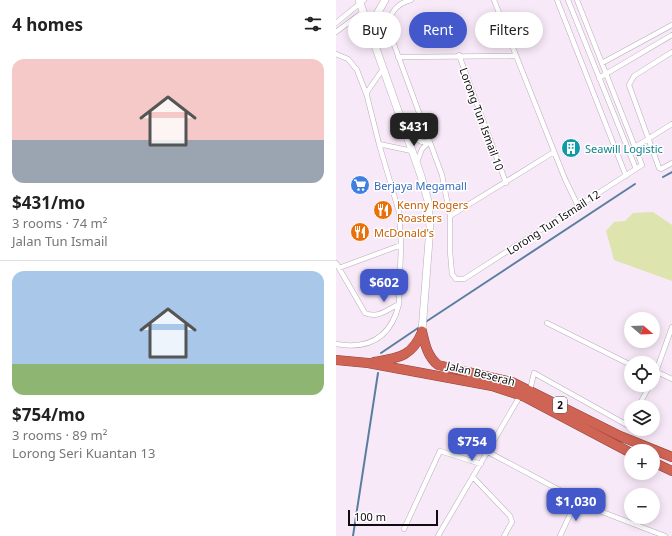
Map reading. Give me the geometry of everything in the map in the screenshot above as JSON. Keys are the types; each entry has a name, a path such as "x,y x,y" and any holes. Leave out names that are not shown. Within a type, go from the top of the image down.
{"highway":[{"name":"2","path":"368,363 401,357 410,352 418,342 422,329"},
{"name":"Jalan Beserah","path":"422,329 428,354 432,360 445,367 496,377 530,390 640,444"},
{"name":"Jalan Beserah","path":"336,360 368,363 492,386 520,396 624,449"},
{"path":"660,449 672,452"},
{"name":"Jalan Beserah","path":"660,452 672,457"},
{"path":"660,465 672,471"}],"main road":[{"path":"378,12 385,0"},
{"path":"361,1 363,12"},
{"path":"376,48 417,164 428,201 430,227 422,329"}],"street":[{"path":"410,0 402,2 395,8 389,19 389,31 442,175 450,216 506,183 554,152"},
{"path":"494,0 554,152 578,206"},
{"path":"557,0 626,176"},
{"path":"568,0 636,169"},
{"path":"577,0 635,148 672,124"},
{"path":"336,23 361,1"},
{"path":"336,32 348,23"},
{"path":"602,63 672,25"},
{"path":"599,78 672,35"},
{"path":"672,52 634,76 630,82 630,89 660,169 672,163"},
{"path":"336,54 344,57 355,66 367,96 399,212 401,245 399,304 394,320 389,328 378,339 367,344 336,344"},
{"name":"Lorong Tun Ismail 10","path":"459,55 506,183"},
{"path":"398,56 516,56"},
{"path":"367,96 367,92 383,69"},
{"path":"406,133 422,142 430,142"},
{"path":"417,164 422,149 430,142"},
{"path":"379,144 412,151"},
{"name":"Lorong Tun Ismail 12","path":"450,216 450,251 452,274 456,279 464,279 643,165 635,148"},
{"path":"339,268 401,245"},
{"path":"336,263 365,313 372,315 378,314 399,304"},
{"path":"547,323 624,362"},
{"path":"660,360 672,327"},
{"path":"530,390 534,373 624,423"},
{"path":"660,377 672,379"},
{"path":"438,536 520,396"},
{"path":"404,529 440,451 481,464"},
{"path":"488,452 597,510 665,536"},
{"path":"473,477 510,516 511,524 504,536"},
{"path":"560,536 577,500"}],"green space":[{"path":"653,212 672,225 672,281 614,260 606,231 614,222 625,221 633,213"}],"waterway":[{"path":"663,177 672,172"},
{"path":"424,323 635,184"},
{"path":"381,353 421,326"},
{"path":"353,536 378,373"}],"place":[{"name":"Seawill Logistic","path":"571,148"},
{"name":"Berjaya Megamall","path":"360,185"},
{"name":"Kenny Rogers Roasters","path":"383,210"},
{"name":"McDonald's","path":"360,232"}]}
